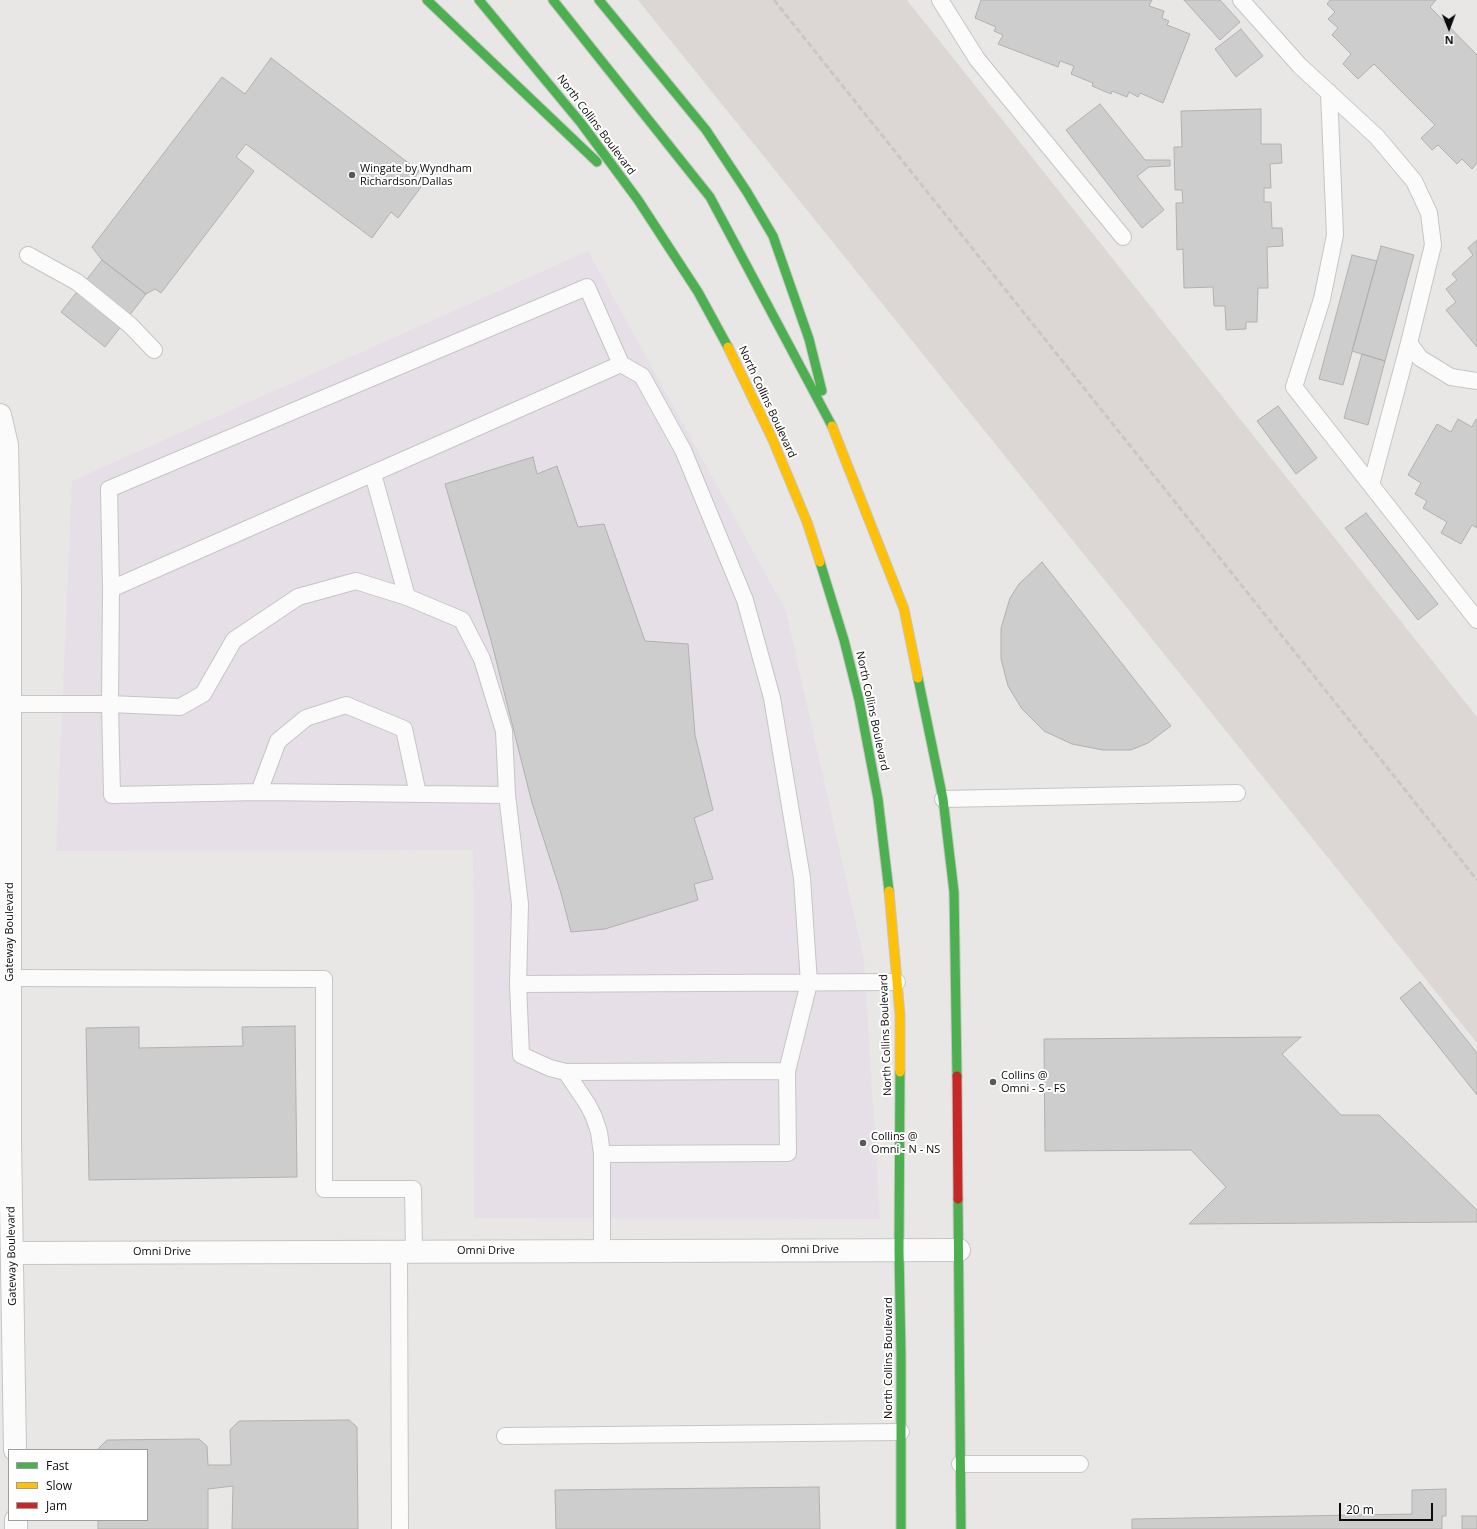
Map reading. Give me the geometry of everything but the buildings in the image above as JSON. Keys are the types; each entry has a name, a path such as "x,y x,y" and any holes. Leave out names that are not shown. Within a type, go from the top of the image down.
{"main road":[{"path":"427,0 638,200"},
{"name":"North Collins Boulevard","path":"479,0 581,123 638,200 698,292 736,361 772,438 807,522 844,640 860,708 878,800 892,918 900,1015 901,1133 899,1250 901,1529"},
{"path":"553,0 710,197 831,425 904,609 943,799 954,892 961,1529"},
{"path":"599,0 706,130 748,192 773,236 809,339 831,425"}],"street":[{"name":"Gateway Boulevard","path":"0,415 7,445 10,704 5,883 10,978 10,1142 15,1449"},
{"name":"Omni Drive","path":"13,1253 959,1250"}],"lane":[{"path":"940,0 977,59 1123,237"},
{"path":"1241,0 1300,66 1377,136 1414,182 1429,213 1433,245 1409,343 1371,485"},
{"path":"1329,92 1336,235 1322,299 1294,387 1477,620"},
{"path":"28,255 77,282 130,325 154,350"},
{"path":"507,795 258,792 112,795 109,489 588,286 621,364 642,376 683,450 745,600 772,698 802,878 808,983 787,1071 788,1153 602,1154"},
{"path":"1409,343 1420,358 1451,377 1477,382"},
{"path":"111,589 621,364"},
{"path":"373,474 407,597"},
{"path":"10,704 110,704 180,707 203,694 234,640 298,598 356,581 407,597 462,620 482,659 504,731 507,795 520,904 518,984 521,1055 550,1068 566,1072 787,1071"},
{"path":"258,792 278,741 306,718 346,704 404,729 418,794"},
{"path":"943,799 1237,793"},
{"path":"10,978 324,979 324,1189 413,1189 406,1252 400,1529"},
{"path":"518,984 897,982"},
{"path":"566,1072 588,1105 599,1132 602,1154 602,1251"},
{"path":"505,1436 901,1432"},
{"path":"960,1464 1080,1464"}],"shaded area":[{"path":"638,0 907,0 1477,717 1477,1043"},
{"path":"588,251 786,611 864,959 880,1219 474,1218 473,850 56,851 72,481"}],"railway":[{"path":"774,0 1477,880"}],"traffic: fast":[{"path":"427,0 597,162"},
{"path":"479,0 581,123 638,200 698,292 728,347"},
{"path":"553,0 710,197 832,426"},
{"path":"599,0 706,130 747,192 773,236 809,339 822,391"},
{"path":"820,562 844,640 859,700 878,799 889,891"},
{"path":"918,678 943,799 954,892 957,1076"},
{"path":"900,1072 899,1250 901,1356 901,1529"},
{"path":"958,1199 961,1529"}],"traffic: slow":[{"path":"728,347 772,438 807,522 820,562"},
{"path":"832,426 904,609 918,678"},
{"path":"889,891 900,1015 900,1072"}],"traffic: jam":[{"path":"957,1076 958,1199"}],"place":[{"name":"Wingate by Wyndham Richardson/Dallas","path":"352,175"},
{"name":"Collins @ Omni - S - FS","path":"993,1082"},
{"name":"Collins @ Omni - N - NS","path":"863,1143"}]}
